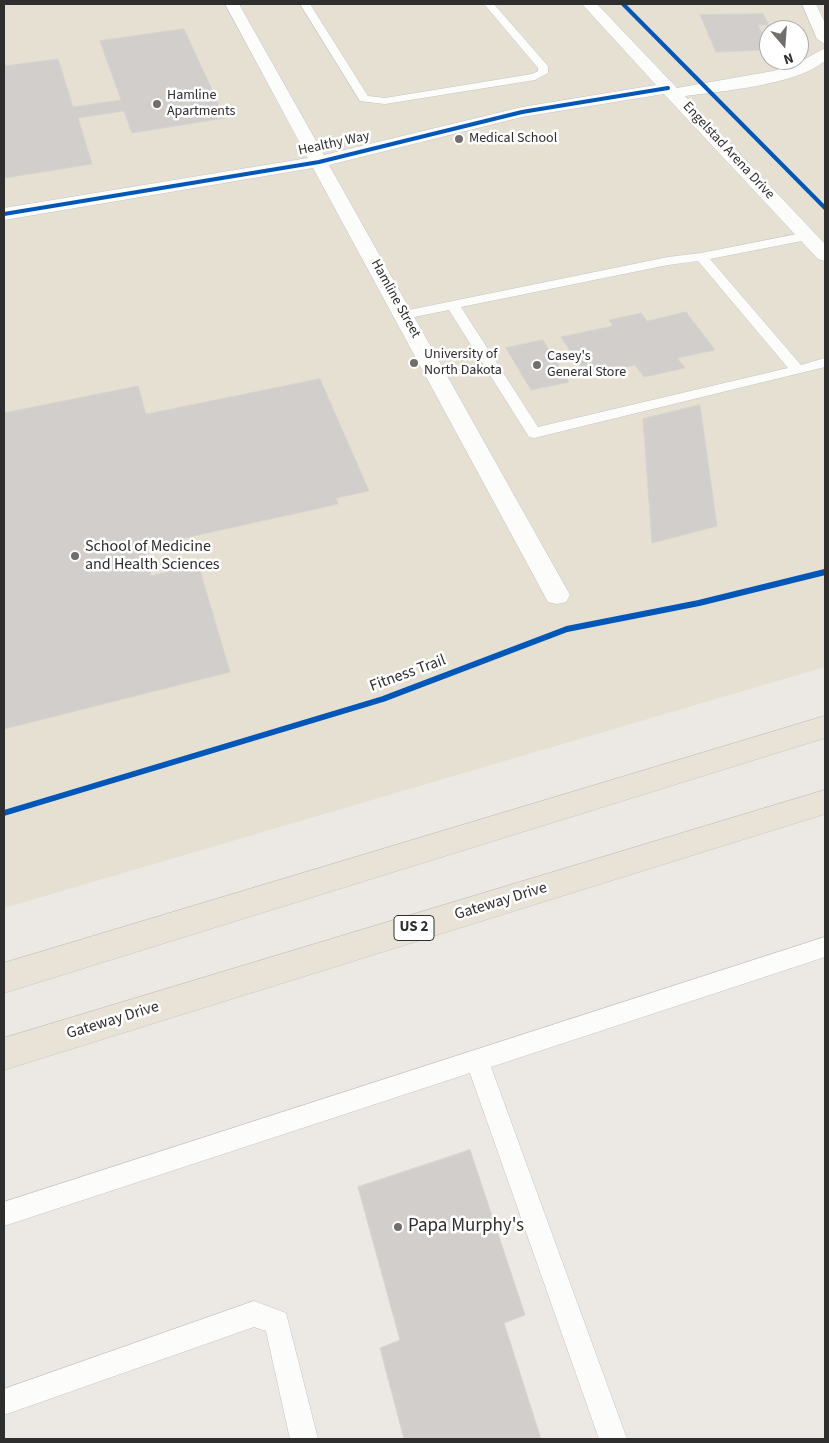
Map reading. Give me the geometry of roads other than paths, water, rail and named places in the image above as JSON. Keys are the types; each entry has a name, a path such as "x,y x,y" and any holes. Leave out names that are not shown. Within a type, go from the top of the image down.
{"highway":[{"path":"4,978 825,727"},
{"name":"Gateway Drive","path":"4,1054 825,802"}],"street":[{"name":"Hamline Street","path":"232,4 557,595"},
{"name":"Engelstad Arena Drive","path":"589,4 825,255"},
{"path":"809,4 825,39"},
{"name":"Healthy Way","path":"4,214 320,162 522,112 669,88 764,78 818,61 825,53"}],"lane":[{"path":"305,4 364,99 384,101 535,77 543,73 544,68 489,4"},
{"path":"404,315 668,261 701,257 807,236"},
{"path":"701,257 798,370"},
{"path":"453,305 534,433 825,363"},
{"path":"4,1214 825,947"},
{"path":"476,1060 613,1439"},
{"path":"4,1402 254,1314 277,1322 304,1439"}],"place":[{"name":"Hamline Apartments","path":"157,104"},
{"name":"Medical School","path":"459,139"},
{"name":"University of North Dakota","path":"414,363"},
{"name":"Casey's General Store","path":"537,365"},
{"name":"School of Medicine and Health Sciences","path":"75,556"},
{"name":"Papa Murphy's","path":"398,1227"}]}
